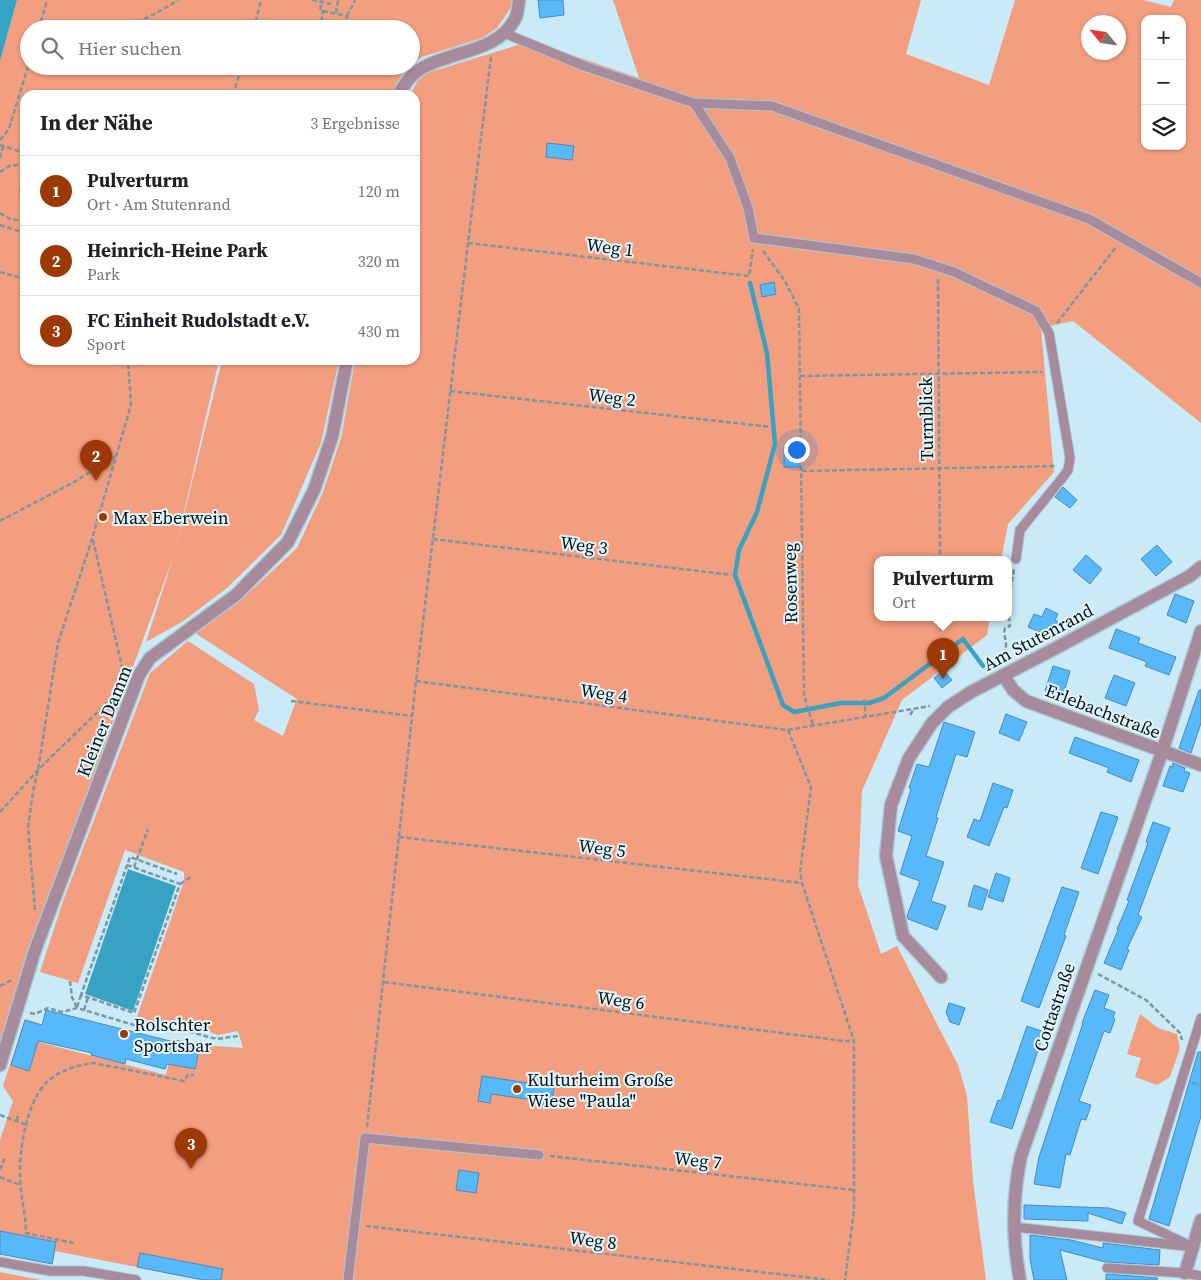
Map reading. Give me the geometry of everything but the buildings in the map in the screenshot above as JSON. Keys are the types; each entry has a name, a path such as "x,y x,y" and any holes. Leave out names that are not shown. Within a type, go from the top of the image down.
{"street":[{"path":"420,68 490,43 504,33 516,18 519,0"},
{"path":"402,90 411,75"},
{"name":"Kleiner Damm","path":"0,1065 35,950 131,682 150,658 236,595 288,542 314,490 332,437 345,365"},
{"name":"Am Stutenrand","path":"941,977 903,936 886,856 892,805 910,758 932,723 948,707 971,692 1004,676 1201,568"},
{"path":"1162,752 1201,631"},
{"name":"Erlebachstraße","path":"1004,676 1013,690 1026,701 1201,766"},
{"name":"Cottastraße","path":"1020,1280 1013,1227 1016,1181 1021,1156 1162,752"},
{"path":"1185,1273 1201,1220"}],"lane":[{"path":"504,33 584,66 694,103 772,106 1089,218 1201,283"},
{"path":"694,103 730,158 748,208 754,238 914,259 954,272 1036,311 1049,334 1070,458 1068,470 1020,530 1016,559"},
{"path":"1193,1247 1138,1222 1201,1018"},
{"path":"348,1280 365,1138 539,1155"},
{"path":"1013,1227 1193,1247"},
{"path":"0,1262 50,1271 84,1271 136,1280"},
{"path":"1107,1268 1185,1273 1201,1276"}],"path":[{"path":"41,20 47,0"},
{"path":"142,20 178,0"},
{"path":"256,20 261,0"},
{"path":"312,0 330,4 331,0"},
{"path":"335,14 338,0"},
{"path":"346,20 355,0"},
{"path":"322,1 320,11 347,16"},
{"path":"322,20 323,11"},
{"path":"365,1138 384,982 416,681 492,52 490,43"},
{"path":"21,90 26,75"},
{"path":"235,90 239,75"},
{"path":"0,140 9,129 20,93"},
{"path":"0,158 2,146 20,151"},
{"path":"1,170 20,164"},
{"path":"0,213 12,220 20,220"},
{"path":"0,225 20,231"},
{"name":"Weg 1","path":"468,243 749,276 754,238"},
{"path":"1049,334 1123,238"},
{"name":"Rosenweg","path":"770,260 785,281 799,309 804,695 812,725"},
{"path":"0,272 20,278"},
{"name":"Turmblick","path":"938,278 940,556"},
{"path":"35,913 28,827 58,644 92,539 131,405 128,365"},
{"path":"800,376 1042,372"},
{"name":"Weg 2","path":"450,391 771,427"},
{"path":"0,520 74,482 116,456"},
{"path":"802,471 1054,467"},
{"path":"0,812 38,770 131,682 92,539"},
{"name":"Weg 3","path":"433,539 732,575"},
{"path":"1012,582 1016,559"},
{"path":"940,621 941,631"},
{"path":"993,664 1001,657 1006,646 1004,632 1005,628 1010,626 1010,621"},
{"name":"Weg 4","path":"416,681 788,730 914,709 910,715"},
{"path":"864,699 866,717"},
{"path":"291,701 412,716"},
{"path":"788,730 811,787 800,872 802,883 854,1041 854,1210 845,1280"},
{"path":"134,867 148,829"},
{"name":"Weg 5","path":"399,837 802,883"},
{"path":"77,1008 130,857 178,874"},
{"path":"127,865 180,884"},
{"path":"81,995 134,1013 180,884 191,877"},
{"path":"1086,967 1146,1000 1180,1033 1182,1041 1192,1044"},
{"path":"70,980 72,997 77,1008"},
{"name":"Weg 6","path":"384,982 854,1041"},
{"path":"84,1010 88,997"},
{"path":"17,1009 35,1014 48,1008 62,1012 77,1008 151,1030 179,1028 217,1039 238,1036"},
{"path":"74,1243 26,1233 26,1220 20,1185 20,1156 27,1124 38,1093 55,1076 80,1065 94,1063 184,1080 188,1075 194,1075"},
{"path":"16,1121 18,1113"},
{"path":"0,1115 27,1124"},
{"name":"Weg 7","path":"539,1155 854,1190"},
{"path":"0,1170 5,1158"},
{"path":"0,1177 20,1185"},
{"name":"Weg 8","path":"354,1224 829,1280"}],"shaded area":[{"path":"17,0 511,0 512,6 497,28 482,38 420,58 420,20 20,20 20,75 402,75 394,90 20,90 20,365 218,365 175,551 221,365 338,365 321,443 281,535 227,588 182,622 146,642 174,555 54,882 0,1047 0,61"},
{"path":"613,0 921,0 906,54 989,85 1015,0 1143,0 1171,7 1174,0 1201,0 1201,423 1073,321 1041,328 1054,472 1008,524 1002,556 874,556 874,621 989,621 987,635 902,700 862,791 858,885 881,954 897,946 958,1065 967,1096 973,1181 986,1280 203,1280 55,1251 52,1264 0,1254 0,1140 13,1101 3,1086 25,1019 42,1025 38,1042 166,1075 174,1040 200,1045 243,1048 238,1031 218,1035 180,1022 158,1023 137,1017 184,881 184,872 125,850 78,983 40,972 63,901 150,673 188,641 254,684 259,710 254,720 283,736 297,699 195,633 240,601 297,548 323,492 341,438 354,365 420,365 420,90 413,90 417,82 427,73 531,41 639,78"},
{"path":"1140,1014 1158,1028 1177,1034 1180,1048 1170,1077 1157,1085 1135,1077 1141,1058 1127,1054"},
{"path":"0,1272 41,1280 0,1280"}],"water":[{"path":"0,0 17,0 0,61"},
{"path":"128,869 176,886 133,1011 85,994"}],"waterway":[{"path":"750,283 767,353 775,444 757,512 739,550 735,575 783,705 794,712 841,703 869,703 884,698 963,639 983,666"}],"place":[{"name":"Heinrich-Heine Park","path":"96,481"},
{"name":"Max Eberwein","path":"103,517"},
{"name":"Pulverturm","path":"943,679"},
{"name":"Rolschter Sportsbar","path":"124,1034"},
{"name":"Kulturheim Große Wiese \"Paula\"","path":"517,1089"},
{"name":"FC Einheit Rudolstadt e.V.","path":"191,1169"}]}
